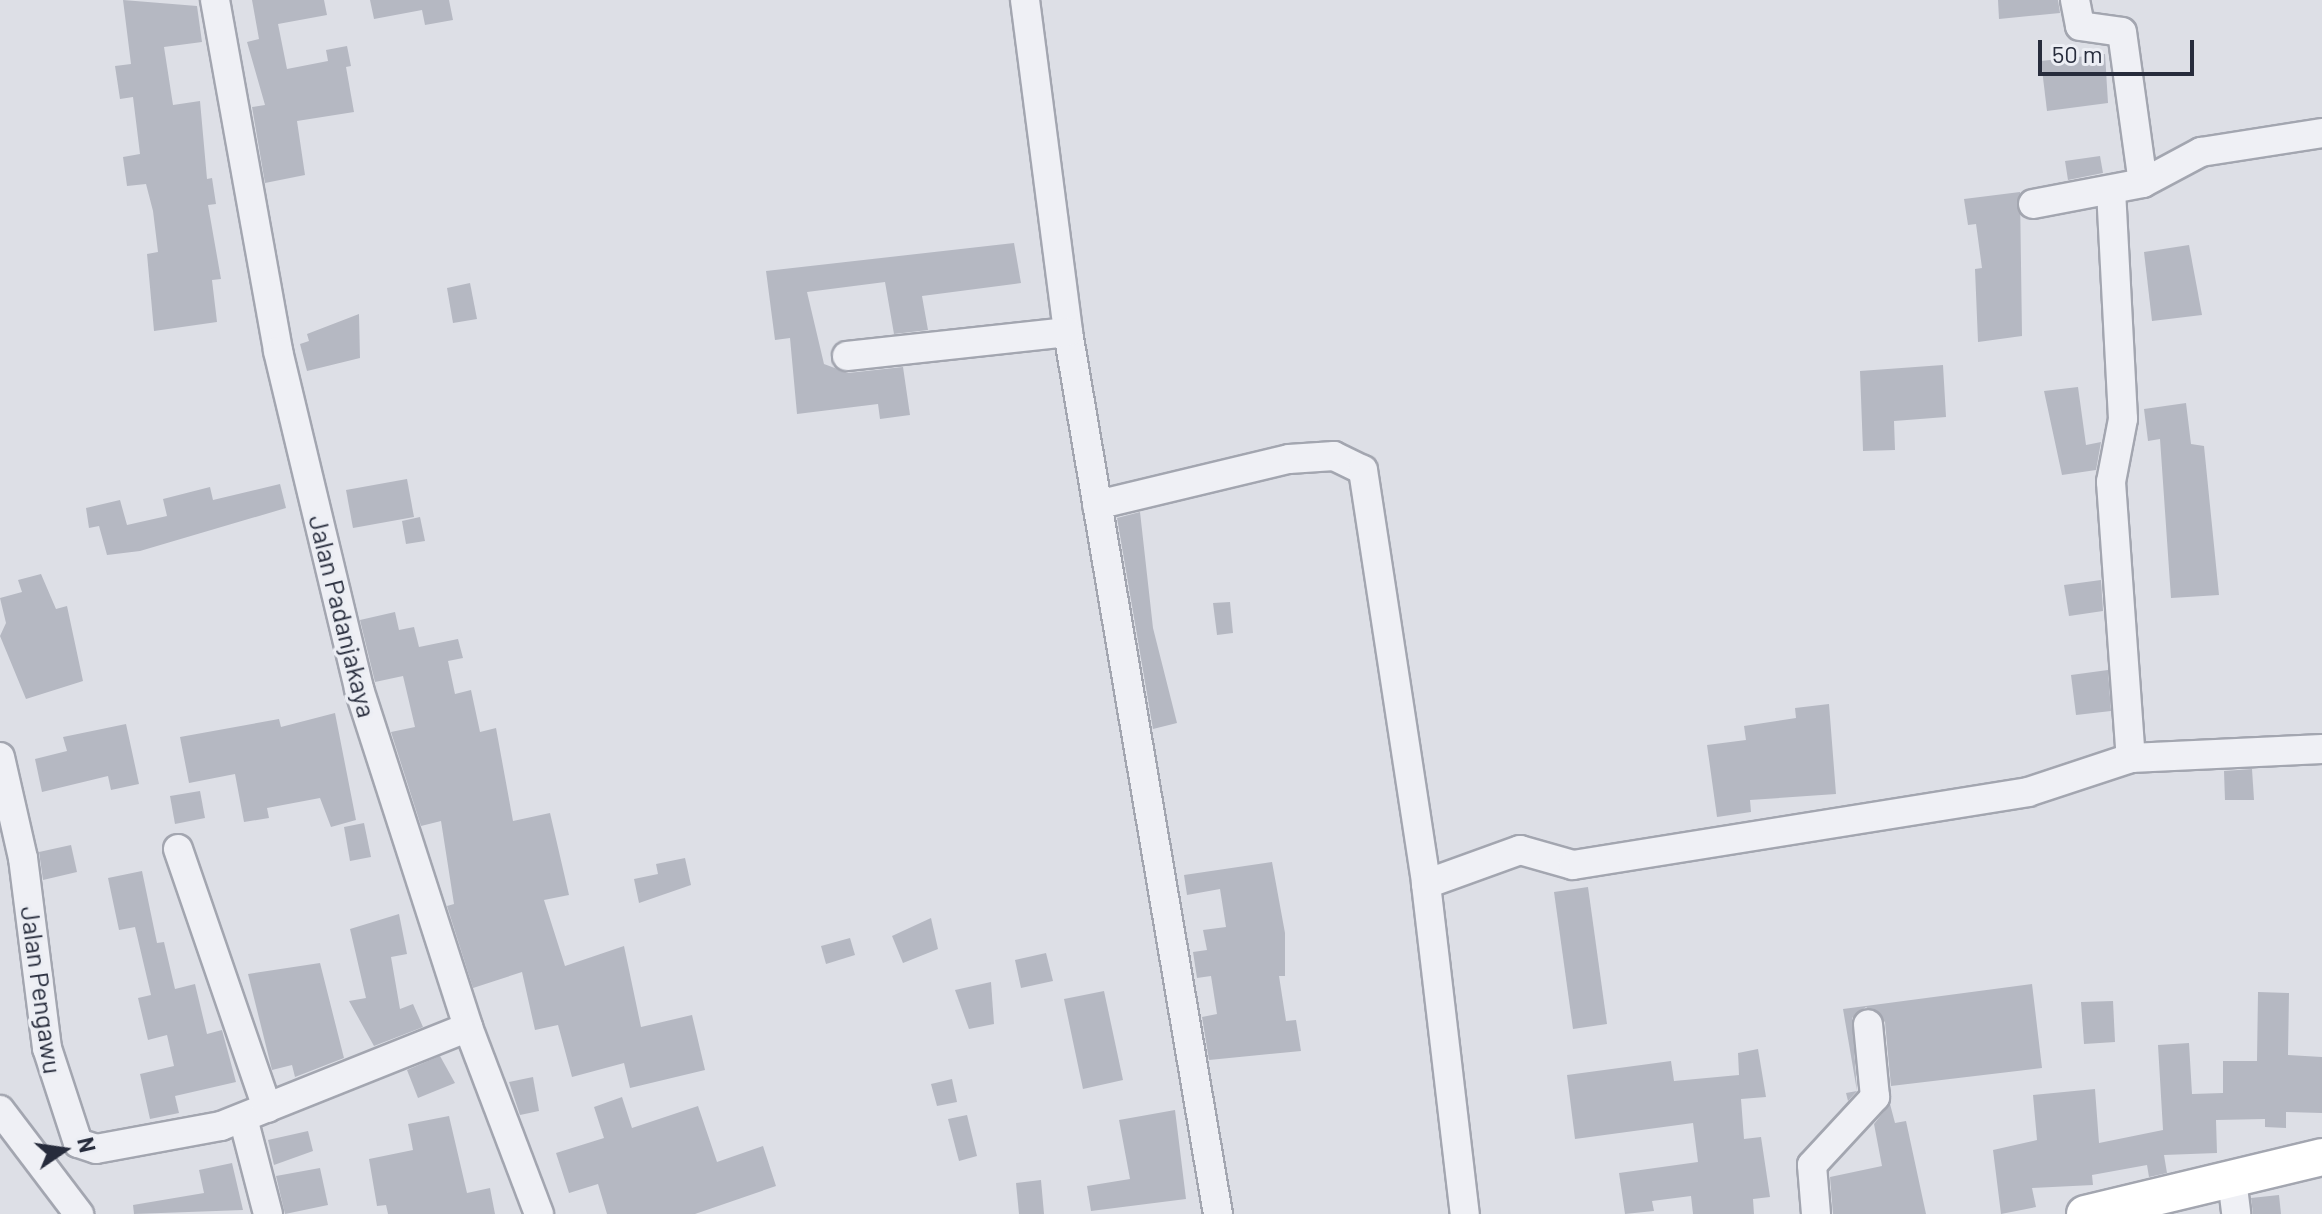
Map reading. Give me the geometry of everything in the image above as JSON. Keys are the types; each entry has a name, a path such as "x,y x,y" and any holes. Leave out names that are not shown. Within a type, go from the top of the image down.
{"main road":[{"path":"2085,1214 2322,1157"}],"street":[{"name":"Jalan Padanjakaya","path":"215,0 278,351 359,689 468,1027 539,1214"},
{"path":"1025,0 1068,332 1218,1214"},
{"path":"2075,0 2080,26 2117,28 2124,35 2143,183"},
{"path":"2033,204 2143,183 2194,154 2322,133"},
{"path":"2111,190 2123,419 2111,482 2131,758"},
{"path":"847,356 1068,332"},
{"path":"1097,505 1289,459 1334,456 1363,470 1426,884 1465,1214"},
{"path":"1426,884 1509,852 1534,852 1573,865 2028,792 2131,758 2322,749"},
{"name":"Jalan Pengawu","path":"0,757 23,858 47,1048 70,1134 88,1148"},
{"path":"178,849 255,1113 268,1214"},
{"path":"1816,1214 1812,1165 1875,1097 1868,1024"},
{"path":"41,1166 88,1148 255,1113 468,1027"},
{"path":"0,1110 79,1214"},
{"path":"2232,1179 2236,1214"}],"building":[{"path":"123,0 197,6 202,42 164,47 173,105 200,101 207,179 212,178 216,204 208,205 221,279 212,280 217,322 154,331 147,254 158,252 153,211 146,184 127,186 123,157 140,154 133,97 120,99 115,66 131,64"},
{"path":"252,0 324,0 327,15 278,24 287,69 328,61 326,50 347,46 351,66 346,67 354,112 297,121 305,175 265,183 252,107 265,105 247,42 259,39"},
{"path":"370,0 449,0 453,20 425,25 422,10 374,19"},
{"path":"1998,0 2058,0 2060,13 1999,19"},
{"path":"2105,54 2108,103 2047,111 2041,61"},
{"path":"2100,156 2103,173 2068,180 2065,161"},
{"path":"2020,192 2022,336 1978,342 1975,269 1982,268 1976,224 1968,225 1964,199"},
{"path":"1014,243 1021,283 922,296 928,330 894,334 885,282 807,292 824,364 848,373 903,367 910,415 880,419 878,404 797,414 790,338 775,340 766,271"},
{"path":"2189,245 2202,315 2152,321 2144,252"},
{"path":"470,283 477,319 453,323 447,288"},
{"path":"359,314 360,358 307,371 300,344 309,341 307,334"},
{"path":"1943,365 1946,417 1894,421 1895,450 1863,451 1860,371"},
{"path":"2078,387 2086,445 2101,442 2096,470 2062,475 2044,391"},
{"path":"2186,403 2191,444 2204,446 2219,595 2171,598 2160,439 2148,441 2144,409"},
{"path":"407,479 414,517 353,528 346,490"},
{"path":"280,484 286,508 140,551 107,555 99,526 89,528 86,508 120,500 127,525 167,516 163,499 210,487 213,500"},
{"path":"1140,512 1153,628 1177,723 1153,729 1117,518"},
{"path":"420,517 425,541 406,544 402,521"},
{"path":"41,574 56,609 67,606 83,681 26,699 0,636 6,623 0,598 22,592 18,580"},
{"path":"2101,580 2103,611 2069,616 2064,585"},
{"path":"1230,602 1233,633 1217,635 1213,603"},
{"path":"395,612 399,630 414,627 419,647 458,639 463,658 448,661 455,694 471,690 480,732 496,728 513,821 550,813 569,895 544,900 565,966 624,946 641,1027 692,1015 705,1070 630,1088 624,1063 572,1077 558,1025 535,1030 522,972 473,988 447,906 454,904 441,821 421,826 391,732 415,727 403,676 375,682 360,620"},
{"path":"2108,670 2111,711 2076,715 2071,675"},
{"path":"1829,704 1836,794 1750,800 1751,812 1717,817 1707,745 1746,740 1744,726 1796,718 1795,708"},
{"path":"335,713 356,820 331,827 320,798 267,808 269,818 244,822 235,774 189,783 180,737 279,719 281,727"},
{"path":"126,724 139,784 111,790 108,776 42,792 35,759 67,751 63,737"},
{"path":"2252,769 2254,800 2225,800 2224,771"},
{"path":"200,791 205,818 175,824 170,796"},
{"path":"364,823 371,857 350,861 344,827"},
{"path":"71,845 77,872 43,880 39,852"},
{"path":"685,858 691,885 639,903 634,879 658,874 656,864"},
{"path":"1272,862 1285,933 1285,976 1279,976 1286,1021 1296,1020 1301,1051 1209,1060 1202,1017 1217,1014 1211,976 1197,978 1193,952 1207,950 1203,930 1226,927 1220,889 1187,895 1184,875"},
{"path":"142,871 157,943 164,942 175,989 195,984 207,1034 222,1030 236,1082 175,1096 179,1113 150,1119 140,1074 174,1066 167,1035 148,1040 138,998 151,995 135,927 119,930 108,878"},
{"path":"1588,887 1607,1024 1573,1029 1554,892"},
{"path":"399,914 407,954 391,957 400,1009 413,1004 423,1027 374,1046 349,1001 366,998 350,929"},
{"path":"931,918 938,949 903,963 892,936"},
{"path":"850,938 855,955 826,964 821,946"},
{"path":"1046,953 1053,981 1021,988 1015,960"},
{"path":"320,963 344,1058 295,1077 292,1065 272,1070 248,974"},
{"path":"991,982 994,1024 969,1029 955,990"},
{"path":"2032,984 2042,1068 1891,1086 1885,1022 1866,1007 1852,1018 1857,1091 1843,1009"},
{"path":"1104,991 1123,1080 1083,1089 1064,999"},
{"path":"2258,992 2289,993 2288,1055 2322,1057 2322,1113 2286,1112 2286,1128 2265,1127 2265,1119 2216,1120 2217,1153 2164,1155 2167,1173 2149,1177 2147,1165 2092,1175 2093,1185 2032,1188 2036,1207 2001,1214 1993,1150 2037,1140 2033,1095 2095,1089 2099,1143 2163,1130 2158,1045 2189,1043 2192,1094 2223,1093 2223,1061 2257,1061"},
{"path":"2113,1001 2115,1042 2084,1044 2081,1002"},
{"path":"1758,1049 1766,1097 1741,1099 1744,1139 1761,1137 1770,1197 1753,1199 1754,1214 1693,1214 1691,1196 1652,1201 1654,1211 1625,1214 1619,1173 1698,1162 1693,1123 1575,1139 1567,1075 1671,1061 1674,1081 1739,1075 1738,1053"},
{"path":"440,1056 455,1083 418,1098 407,1070"},
{"path":"533,1077 539,1111 520,1115 509,1082"},
{"path":"952,1079 957,1102 937,1106 931,1084"},
{"path":"1857,1091 1848,1101 1846,1093"},
{"path":"622,1097 632,1128 698,1106 717,1162 763,1146 776,1186 695,1214 607,1214 598,1184 569,1193 556,1153 604,1138 594,1107"},
{"path":"1890,1104 1895,1123 1906,1121 1926,1214 1833,1214 1830,1177 1882,1166 1874,1124"},
{"path":"1175,1110 1186,1199 1091,1211 1087,1186 1130,1179 1119,1120"},
{"path":"967,1115 977,1156 959,1161 948,1119"},
{"path":"449,1116 467,1193 490,1188 495,1214 388,1214 386,1205 377,1206 369,1159 413,1150 408,1124"},
{"path":"308,1131 313,1151 274,1165 268,1140"},
{"path":"232,1163 243,1210 134,1214 133,1205 204,1193 199,1170"},
{"path":"320,1168 328,1205 285,1214 276,1176"},
{"path":"1041,1180 1044,1214 1019,1214 1016,1183"},
{"path":"2279,1195 2281,1214 2253,1214 2251,1198"}]}
